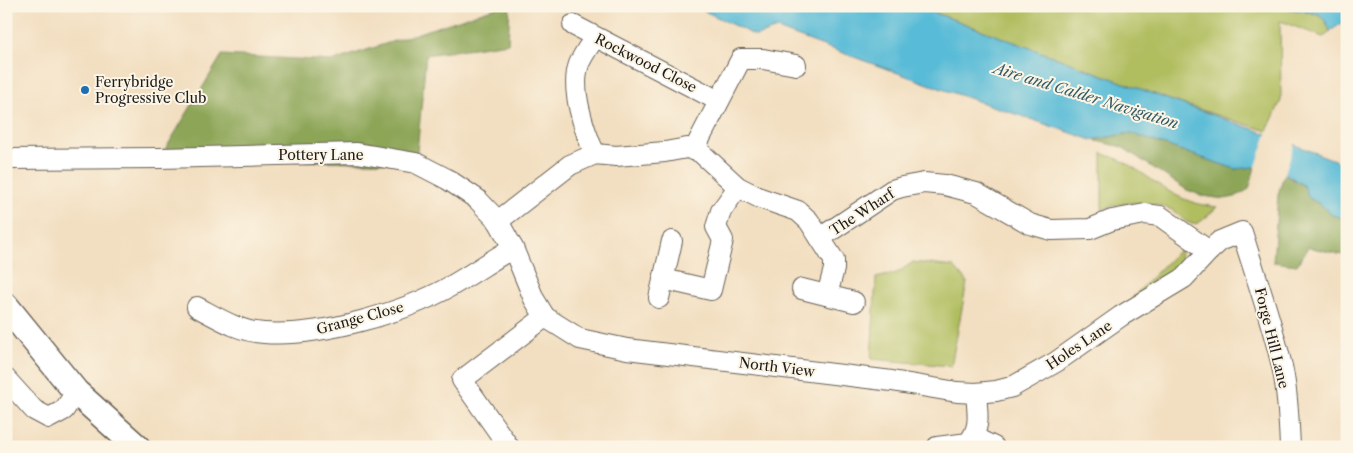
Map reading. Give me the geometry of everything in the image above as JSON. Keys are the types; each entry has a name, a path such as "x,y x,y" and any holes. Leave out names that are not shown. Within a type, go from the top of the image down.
{"main road":[{"path":"6,306 76,392 137,447"}],"street":[{"name":"Rockwood Close","path":"573,25 719,100"},
{"path":"595,37 580,63 576,76 576,90 586,133 595,154"},
{"path":"498,221 570,165 595,154 616,156 665,152 687,148 694,150 740,60 763,59 796,65"},
{"name":"The Wharf","path":"694,150 700,152 738,187 760,198 798,211 809,221 834,260 834,269 827,296"},
{"name":"Pottery Lane","path":"6,159 160,158 357,153 416,163 447,179 478,199 498,221 513,248 534,299 545,317 580,339"},
{"name":"The Wharf","path":"820,238 892,190 924,183 945,185 976,193 1030,224 1051,230 1090,230 1112,220 1146,214 1160,216 1209,251"},
{"path":"664,279 711,290 724,240 716,228 721,211 738,187"},
{"name":"Holes Lane","path":"976,393 1012,387 1056,362 1122,316 1184,278 1220,241 1242,232"},
{"name":"Forge Hill Lane","path":"1242,232 1270,321 1283,372 1289,419 1290,447"},
{"path":"659,298 672,241"},
{"name":"Grange Close","path":"197,307 225,322 264,333 302,332 337,326 415,303 450,286 513,248"},
{"path":"802,289 854,302"},
{"path":"509,447 462,380 545,317"},
{"name":"North View","path":"580,339 627,349 892,380 936,390 976,393"},
{"path":"6,379 34,410 49,418 64,410 76,392"},
{"path":"937,447 968,443 973,437 978,427 976,393"},
{"path":"973,437 994,447"}],"green space":[{"path":"501,6 510,6 508,43 426,55 416,163 160,158 222,55 333,61"},
{"path":"917,6 1273,6 1319,14 1331,32 1323,37 1280,21 1281,101 1267,131 1170,100"},
{"path":"1130,133 1235,169 1255,167 1249,189 1235,197 1224,199 1203,196 1187,190 1122,147 1092,140"},
{"path":"1102,153 1124,162 1178,196 1202,205 1217,207 1204,219 1195,224 1186,221 1172,210 1155,204 1128,203 1102,209"},
{"path":"1284,174 1304,186 1309,198 1320,204 1332,215 1347,219 1347,256 1308,247 1297,265 1273,262 1278,195"},
{"path":"1180,249 1181,258 1178,266 1172,273 1164,280 1131,299"},
{"path":"913,262 954,267 967,282 951,366 871,359 876,278 897,273"}],"water":[{"name":"Aire and Calder Navigation","path":"694,6 917,6 1347,165 1347,219 1332,215 1320,204 1309,198 1304,186 1288,175 1255,167 1235,169 1130,133 1092,140 942,89 777,29 756,36"},
{"path":"1273,6 1347,6 1347,20 1330,31 1326,22 1319,14"}],"pier":[{"path":"1268,131 1295,142 1284,176 1255,169"}],"place":[{"name":"Ferrybridge Progressive Club","path":"85,90"}]}
